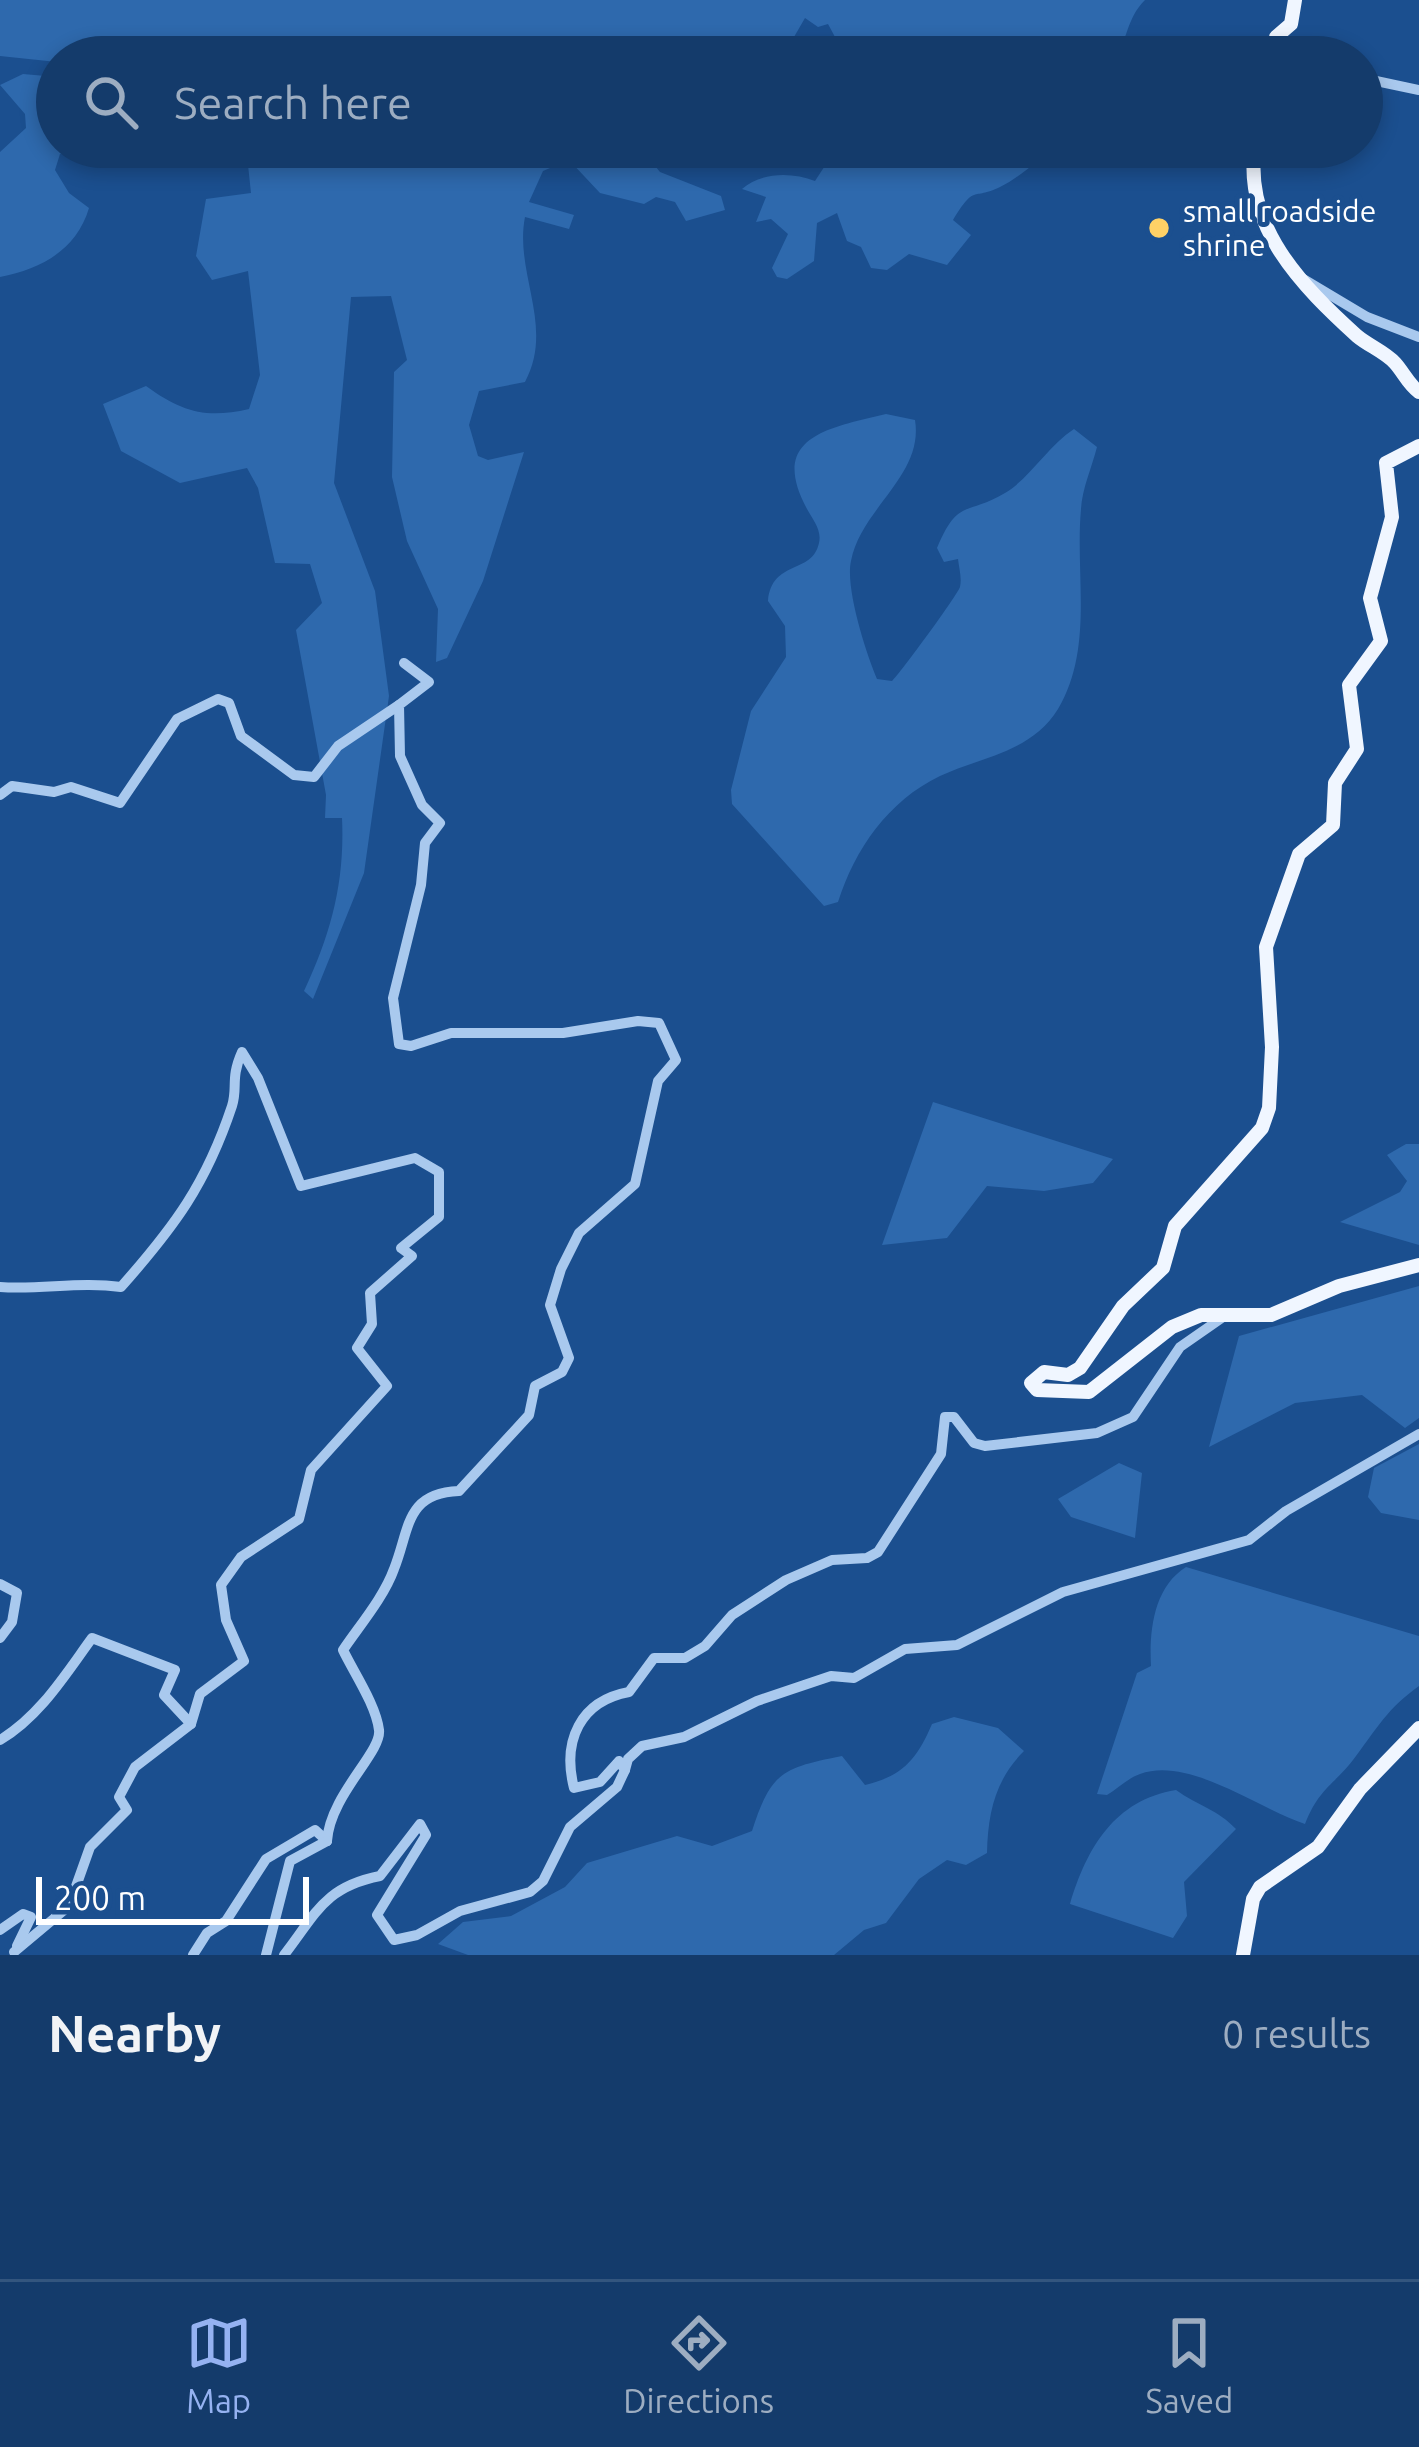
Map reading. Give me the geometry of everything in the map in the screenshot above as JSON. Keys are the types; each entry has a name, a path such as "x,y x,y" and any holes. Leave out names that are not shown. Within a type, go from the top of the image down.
{"main road":[{"path":"1277,36 1291,24 1295,0"},
{"path":"1254,168 1253,189 1267,233 1300,278 1419,392"},
{"path":"1419,446 1386,464 1392,517 1370,598 1381,641 1349,685 1357,748 1334,783 1333,825 1299,854 1280,919 1266,947 1272,1047 1269,1108 1262,1128 1175,1226 1162,1268 1123,1306 1080,1368 1068,1375 1044,1372 1031,1383 1037,1390 1089,1392 1172,1327 1201,1315 1271,1315 1340,1286 1419,1265"},
{"path":"1243,1955 1252,1899 1260,1887 1318,1847 1360,1789 1419,1728"}],"street":[{"path":"1383,82 1419,90"},
{"path":"1300,278 1380,324 1419,338"},
{"path":"0,795 12,786 54,792 71,787 120,803 177,719 218,699 229,703 242,736 294,775 314,777 338,746 429,682 404,663"},
{"path":"266,1955 290,1861 327,1841 340,1792 378,1746 380,1729 343,1650 394,1572 404,1528 424,1501 435,1492 459,1491 529,1415 535,1386 562,1372 569,1358 550,1305 561,1268 579,1233 634,1184 658,1081 676,1060 659,1023 638,1021 563,1033 451,1033 411,1046 399,1044 393,998 421,885 425,843 440,823 422,806 400,756 399,705"},
{"path":"0,1287 34,1289 81,1282 121,1287 192,1204 234,1099 231,1078 242,1052 258,1078 301,1186 343,1171 415,1158 439,1172 439,1216 401,1248 412,1256 370,1292 372,1324 357,1348 388,1386 310,1469 299,1519 241,1557 221,1585 226,1619 244,1661 200,1694 191,1724 134,1767 119,1797 127,1810 90,1847 69,1906 13,1953"},
{"path":"625,1770 619,1761 600,1782 574,1788 567,1761 580,1720 591,1706 603,1696 629,1692 654,1658 685,1658 706,1646 732,1615 786,1580 832,1559 866,1558 878,1552 941,1454 945,1417 954,1417 974,1443 985,1446 1097,1433 1133,1417 1180,1347 1229,1312"},
{"path":"284,1955 311,1912 348,1882 380,1876 420,1823 426,1835 377,1916 394,1940 417,1935 460,1911 530,1892 543,1881 570,1827 616,1787 628,1759 642,1746 684,1737 757,1701 831,1676 854,1678 905,1649 957,1646 1063,1592 1250,1540 1286,1511 1419,1434"},
{"path":"0,1584 16,1593 12,1622 0,1638"},
{"path":"0,1740 19,1729 56,1688 92,1638 176,1670 164,1695 191,1724"},
{"path":"193,1955 207,1933 226,1921 266,1859 315,1830 327,1841"},
{"path":"0,1930 23,1914 31,1917 13,1953"}],"shaded area":[{"path":"0,0 1145,0 1125,36 834,36 828,24 818,27 805,18 795,36 36,36 36,60 0,56"},
{"path":"23,74 36,75 36,168 56,168 69,193 89,208 76,235 56,255 0,277 0,152 26,128 25,114 0,85"},
{"path":"248,168 550,168 543,171 529,202 574,215 569,229 525,217 525,259 535,320 533,361 525,382 479,391 469,425 478,456 488,460 524,452 483,581 447,658 436,662 438,609 407,541 392,477 394,372 407,360 391,296 351,297 334,483 375,591 389,696 364,873 313,999 304,991 334,907 342,818 325,818 326,795 296,630 322,603 310,564 275,563 258,488 247,468 180,483 121,451 103,404 146,386 195,411 249,409 260,375 248,271 212,280 196,256 206,199 251,193"},
{"path":"577,168 657,168 721,196 725,210 686,221 675,202 656,197 644,204 600,193"},
{"path":"823,168 1028,168 1008,183 966,201 953,220 971,235 947,265 909,254 887,270 871,268 861,247 847,241 837,213 817,223 814,261 787,279 777,277 772,268 788,234 771,219 756,222 766,197 742,189 777,175 815,181"},
{"path":"886,414 915,420 915,440 901,475 857,542 850,573 858,620 877,679 892,681 960,587 958,559 944,562 937,548 951,522 964,510 1014,487 1074,429 1097,447 1081,509 1080,637 1069,686 1047,723 1020,744 940,776 905,799 864,845 838,902 824,906 732,804 731,790 751,711 786,657 785,626 768,601 771,588 784,573 809,560 819,543 818,529 797,485 795,466 800,451 825,431"},
{"path":"933,1102 1113,1159 1093,1183 1044,1191 987,1186 947,1238 882,1245"},
{"path":"1406,1144 1419,1144 1419,1245 1340,1222 1400,1192 1407,1181 1387,1155"},
{"path":"1419,1286 1419,1418 1405,1428 1362,1395 1295,1403 1209,1447 1239,1336"},
{"path":"1419,1444 1419,1520 1381,1513 1368,1497 1374,1468"},
{"path":"1119,1463 1142,1473 1135,1538 1071,1517 1058,1499"},
{"path":"1186,1567 1419,1636 1419,1686 1384,1719 1322,1793 1305,1824 1180,1772 1140,1774 1107,1795 1097,1794 1137,1673 1151,1666 1151,1638 1160,1598"},
{"path":"954,1717 998,1728 1024,1751 995,1798 987,1853 966,1865 947,1860 919,1879 886,1923 864,1930 834,1955 468,1955 438,1944 463,1922 511,1916 565,1887 587,1863 677,1836 712,1846 752,1831 773,1785 805,1764 842,1756 865,1785 889,1777 914,1756 932,1724"},
{"path":"1176,1790 1236,1829 1184,1882 1187,1916 1173,1938 1070,1904 1085,1864 1106,1829 1136,1804"}],"place":[{"name":"small roadside shrine","path":"1159,228"}]}
